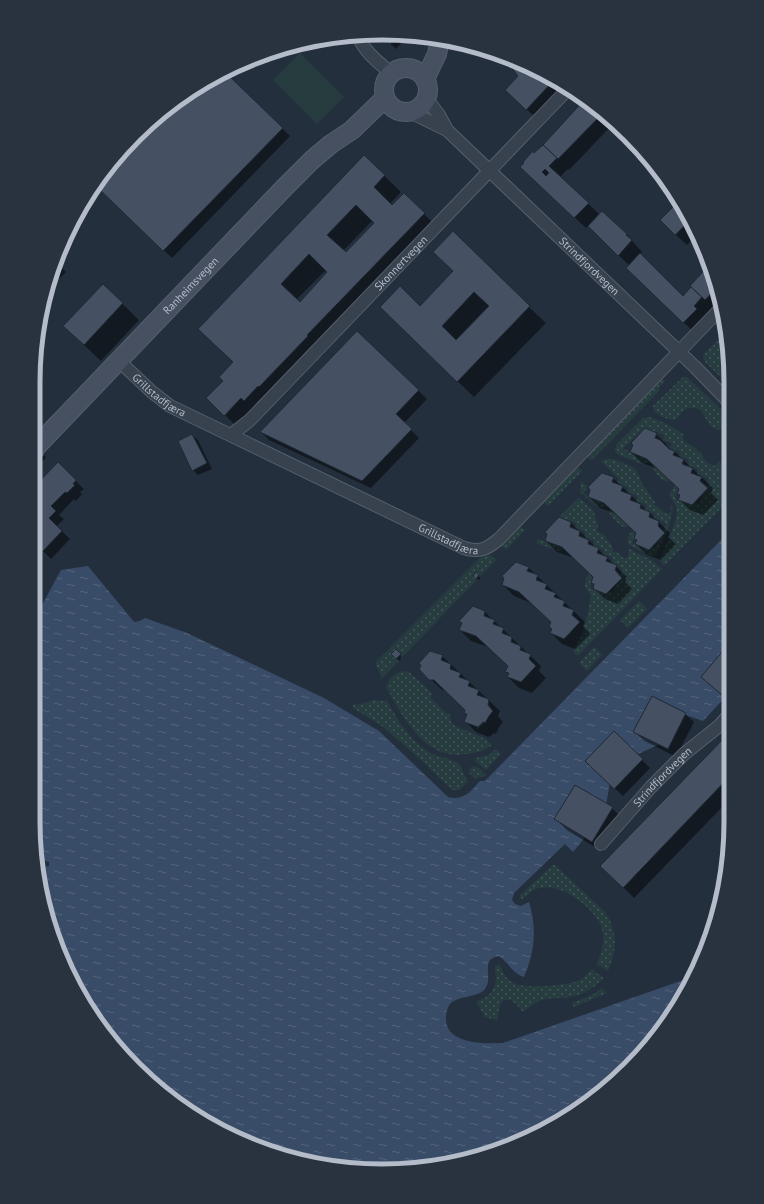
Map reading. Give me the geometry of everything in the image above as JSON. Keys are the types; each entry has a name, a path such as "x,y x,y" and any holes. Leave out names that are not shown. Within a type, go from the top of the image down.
{"street":[{"path":"361,41 369,54 391,73"},
{"path":"418,74 423,55 436,45"},
{"path":"401,68 418,74 428,91 426,98 420,107 404,111 390,106 383,91 384,84 391,73 401,68"},
{"name":"Skonnertvegen","path":"231,435 246,424 564,93"},
{"name":"Ranheimsvegen","path":"40,443 306,166 331,144 352,130 385,98"},
{"name":"Strindfjordvegen","path":"426,98 439,114 447,130"},
{"name":"Ranheimsvegen","path":"352,130 404,111"},
{"name":"Strindfjordvegen","path":"404,111 447,130 724,397"},
{"name":"Grillstadfjæra","path":"119,361 148,389 170,406 464,548 477,551 490,546 499,538 716,313"},
{"name":"Strindfjordvegen","path":"601,844 651,787 684,754 724,720"}],"green space":[{"path":"300,53 344,97 317,124 273,80"},
{"path":"721,337 724,380 706,363 703,358 704,354"},
{"path":"683,377 687,377 724,412 724,432 711,426 701,412 696,408 687,409 677,418 670,419 657,414 653,406"},
{"path":"661,378 665,381 659,388 660,390 591,461 586,455"},
{"path":"649,417 667,424 683,434 684,442 696,448 698,452 700,451 704,459 709,464 715,466 719,462 724,464 724,505 664,566 660,559 672,532 677,510 670,496 671,491 675,485 679,488 675,498 692,504 695,502 699,504 702,494 708,488 706,486 708,479 697,474 698,469 687,465 689,460 679,456 680,452 670,448 672,443 663,440 664,435 644,428 623,449 650,461 642,464 617,454 615,451 616,445 643,418"},
{"path":"613,459 635,468 642,483 655,502 654,505 667,514 672,511 671,505 673,508 667,533 655,556 653,557 631,546 628,543 628,537 632,530 636,533 632,543 649,550 653,546 656,547 659,539 665,533 663,530 666,523 654,518 655,514 645,510 647,505 636,501 637,496 627,492 628,488 618,483 619,479 601,461"},
{"path":"654,465 672,481 669,482 663,480 653,468"},
{"path":"576,466 582,471 548,506 545,503 542,505 540,503"},
{"path":"581,481 588,487 583,493 607,506 600,507 596,505 580,492"},
{"path":"579,498 593,510 598,525 597,531 601,534 603,533 613,548 613,552 617,552 624,559 628,557 629,549 651,560 662,569 578,656 574,653 574,648 581,636 587,617 591,596 585,585 587,577 589,574 593,578 590,588 606,594 609,590 614,592 616,584 622,578 620,575 622,568 611,563 613,558 602,554 604,550 593,546 594,541 584,537 586,532 575,528 576,523 559,517"},
{"path":"610,508 629,526 623,527 615,520 610,514"},
{"path":"519,525 525,530 506,550 500,545"},
{"path":"538,539 565,550 559,551 536,543"},
{"path":"489,554 496,560 382,678 375,663 482,556"},
{"path":"639,601 647,609 628,628 620,620"},
{"path":"594,647 602,655 587,671 579,663"},
{"path":"403,671 409,672 432,693 431,698 446,713 450,714 451,722 455,726 486,739 492,745 477,752 451,754 439,751 427,744 408,723 386,687 393,676"},
{"path":"374,700 387,701 411,737 417,743 424,749 437,756 453,760 458,763 468,782 459,790 452,790 420,759 382,726 353,708 353,705"},
{"path":"496,749 501,754 486,770 475,761 476,758 489,755"},
{"path":"474,766 479,768 486,775 476,779 470,774 469,771 471,767"},
{"path":"553,865 555,865 605,912 609,919 615,941 613,956 608,971 596,964 602,947 602,929 592,912 584,904 565,892 555,888 545,887 534,890 523,899 520,898 520,895"},
{"path":"499,964 504,975 513,983 519,985 546,986 566,984 580,980 591,969 604,978 595,986 580,994 563,998 549,998 541,1000 523,1012 510,1000 504,1000 500,1005 497,1020 485,1017 476,1001 483,999 492,991 496,983 495,966"},
{"path":"602,988 607,993 574,1007 572,1003 594,994"}],"water":[{"path":"724,537 724,698 703,721 680,713 660,744 636,755 610,783 606,805 592,829 573,852 565,844 514,893 512,900 515,904 521,906 529,902 532,912 534,931 533,949 524,977 516,973 499,956 493,958 488,965 488,980 485,989 478,994 455,1000 448,1007 446,1017 447,1026 451,1033 458,1037 476,1042 503,1043 686,979 666,1012 653,1030 624,1064 572,1106 533,1129 492,1146 471,1152 427,1161 382,1164 360,1163 337,1161 293,1152 251,1138 231,1129 192,1106 140,1064 98,1012 75,973 66,953 52,911 43,867 49,866 49,862 42,860 41,844 40,609 61,570 88,566 134,622 145,618 187,633 324,698 379,731 448,797 463,797 480,781 485,781"}],"building":[{"path":"386,40 393,41 390,44"},
{"path":"510,65 550,84 526,110 505,90 518,76"},
{"path":"229,76 283,128 163,251 100,190 140,140 157,125 192,98"},
{"path":"580,104 598,118 558,159 543,145"},
{"path":"543,145 557,158 549,166 589,203 574,218 520,167 533,151 534,153","holes":["545,169 549,173 546,176 542,172"]},
{"path":"633,150 647,167 631,152"},
{"path":"364,155 385,175 374,187 392,205 404,193 425,213 259,387 258,386 244,401 241,398 224,416 206,398 223,381 219,377 233,362 198,329","holes":["356,205 374,223 346,252 327,235","309,254 327,272 300,302 281,284"]},
{"path":"675,205 685,225 675,235 660,220"},
{"path":"602,211 632,240 618,256 588,226"},
{"path":"453,231 530,306 457,382 380,307 400,286 420,306 453,271 433,252","holes":["474,292 489,306 456,340 442,326"]},
{"path":"640,253 683,296 691,287 702,297 694,306 697,309 683,323 626,268"},
{"path":"705,269 712,293 705,300 690,286"},
{"path":"103,284 123,303 84,345 63,326"},
{"path":"357,331 419,390 396,414 412,429 362,481 260,432"},
{"path":"645,428 657,433 655,438 660,440 669,449 675,451 673,455 684,459 682,464 693,468 691,473 702,477 700,481 708,488 692,505 678,500 680,495 677,494 679,489 647,459 630,452 633,445 631,443"},
{"path":"192,434 207,463 192,471 178,441"},
{"path":"42,452 45,454 40,460 40,454"},
{"path":"58,462 76,480 73,484 75,485 67,493 65,492 51,506 56,511 49,518 62,531 42,552 40,550 40,481"},
{"path":"602,473 614,477 612,482 623,486 621,491 632,495 630,500 641,504 640,508 650,512 649,517 659,521 658,526 665,533 649,550 635,544 637,540 634,539 636,533 604,503 588,497 590,490 588,487"},
{"path":"559,517 571,522 570,527 580,531 579,536 589,540 588,544 599,548 597,553 608,557 606,561 617,565 615,570 622,578 606,594 593,589 594,584 591,583 593,577 562,547 545,541 547,534 545,532"},
{"path":"516,562 529,567 527,571 538,575 536,580 547,584 545,589 556,593 554,597 565,601 563,606 574,610 572,615 580,622 564,639 550,633 552,629 549,627 551,622 519,592 502,585 504,578 502,576"},
{"path":"476,572 479,575 476,579 473,576"},
{"path":"473,606 485,611 484,616 495,620 493,624 504,628 502,633 512,637 511,642 521,646 520,650 531,654 529,659 536,666 521,682 507,677 509,673 505,672 508,666 476,636 459,630 462,623 459,621"},
{"path":"396,649 401,654 396,659 391,654"},
{"path":"724,649 724,697 701,677"},
{"path":"430,651 443,655 441,660 451,664 450,669 461,673 459,677 470,681 468,686 479,690 477,695 489,699 488,705 493,711 485,723 483,722 478,727 464,722 467,714 464,713 465,710 434,680 429,680 419,669 421,666 419,663"},
{"path":"652,696 686,713 668,749 633,732"},
{"path":"614,731 643,759 614,789 585,761"},
{"path":"724,738 724,782 623,888 600,866"},
{"path":"575,785 613,807 592,842 554,819"}]}
